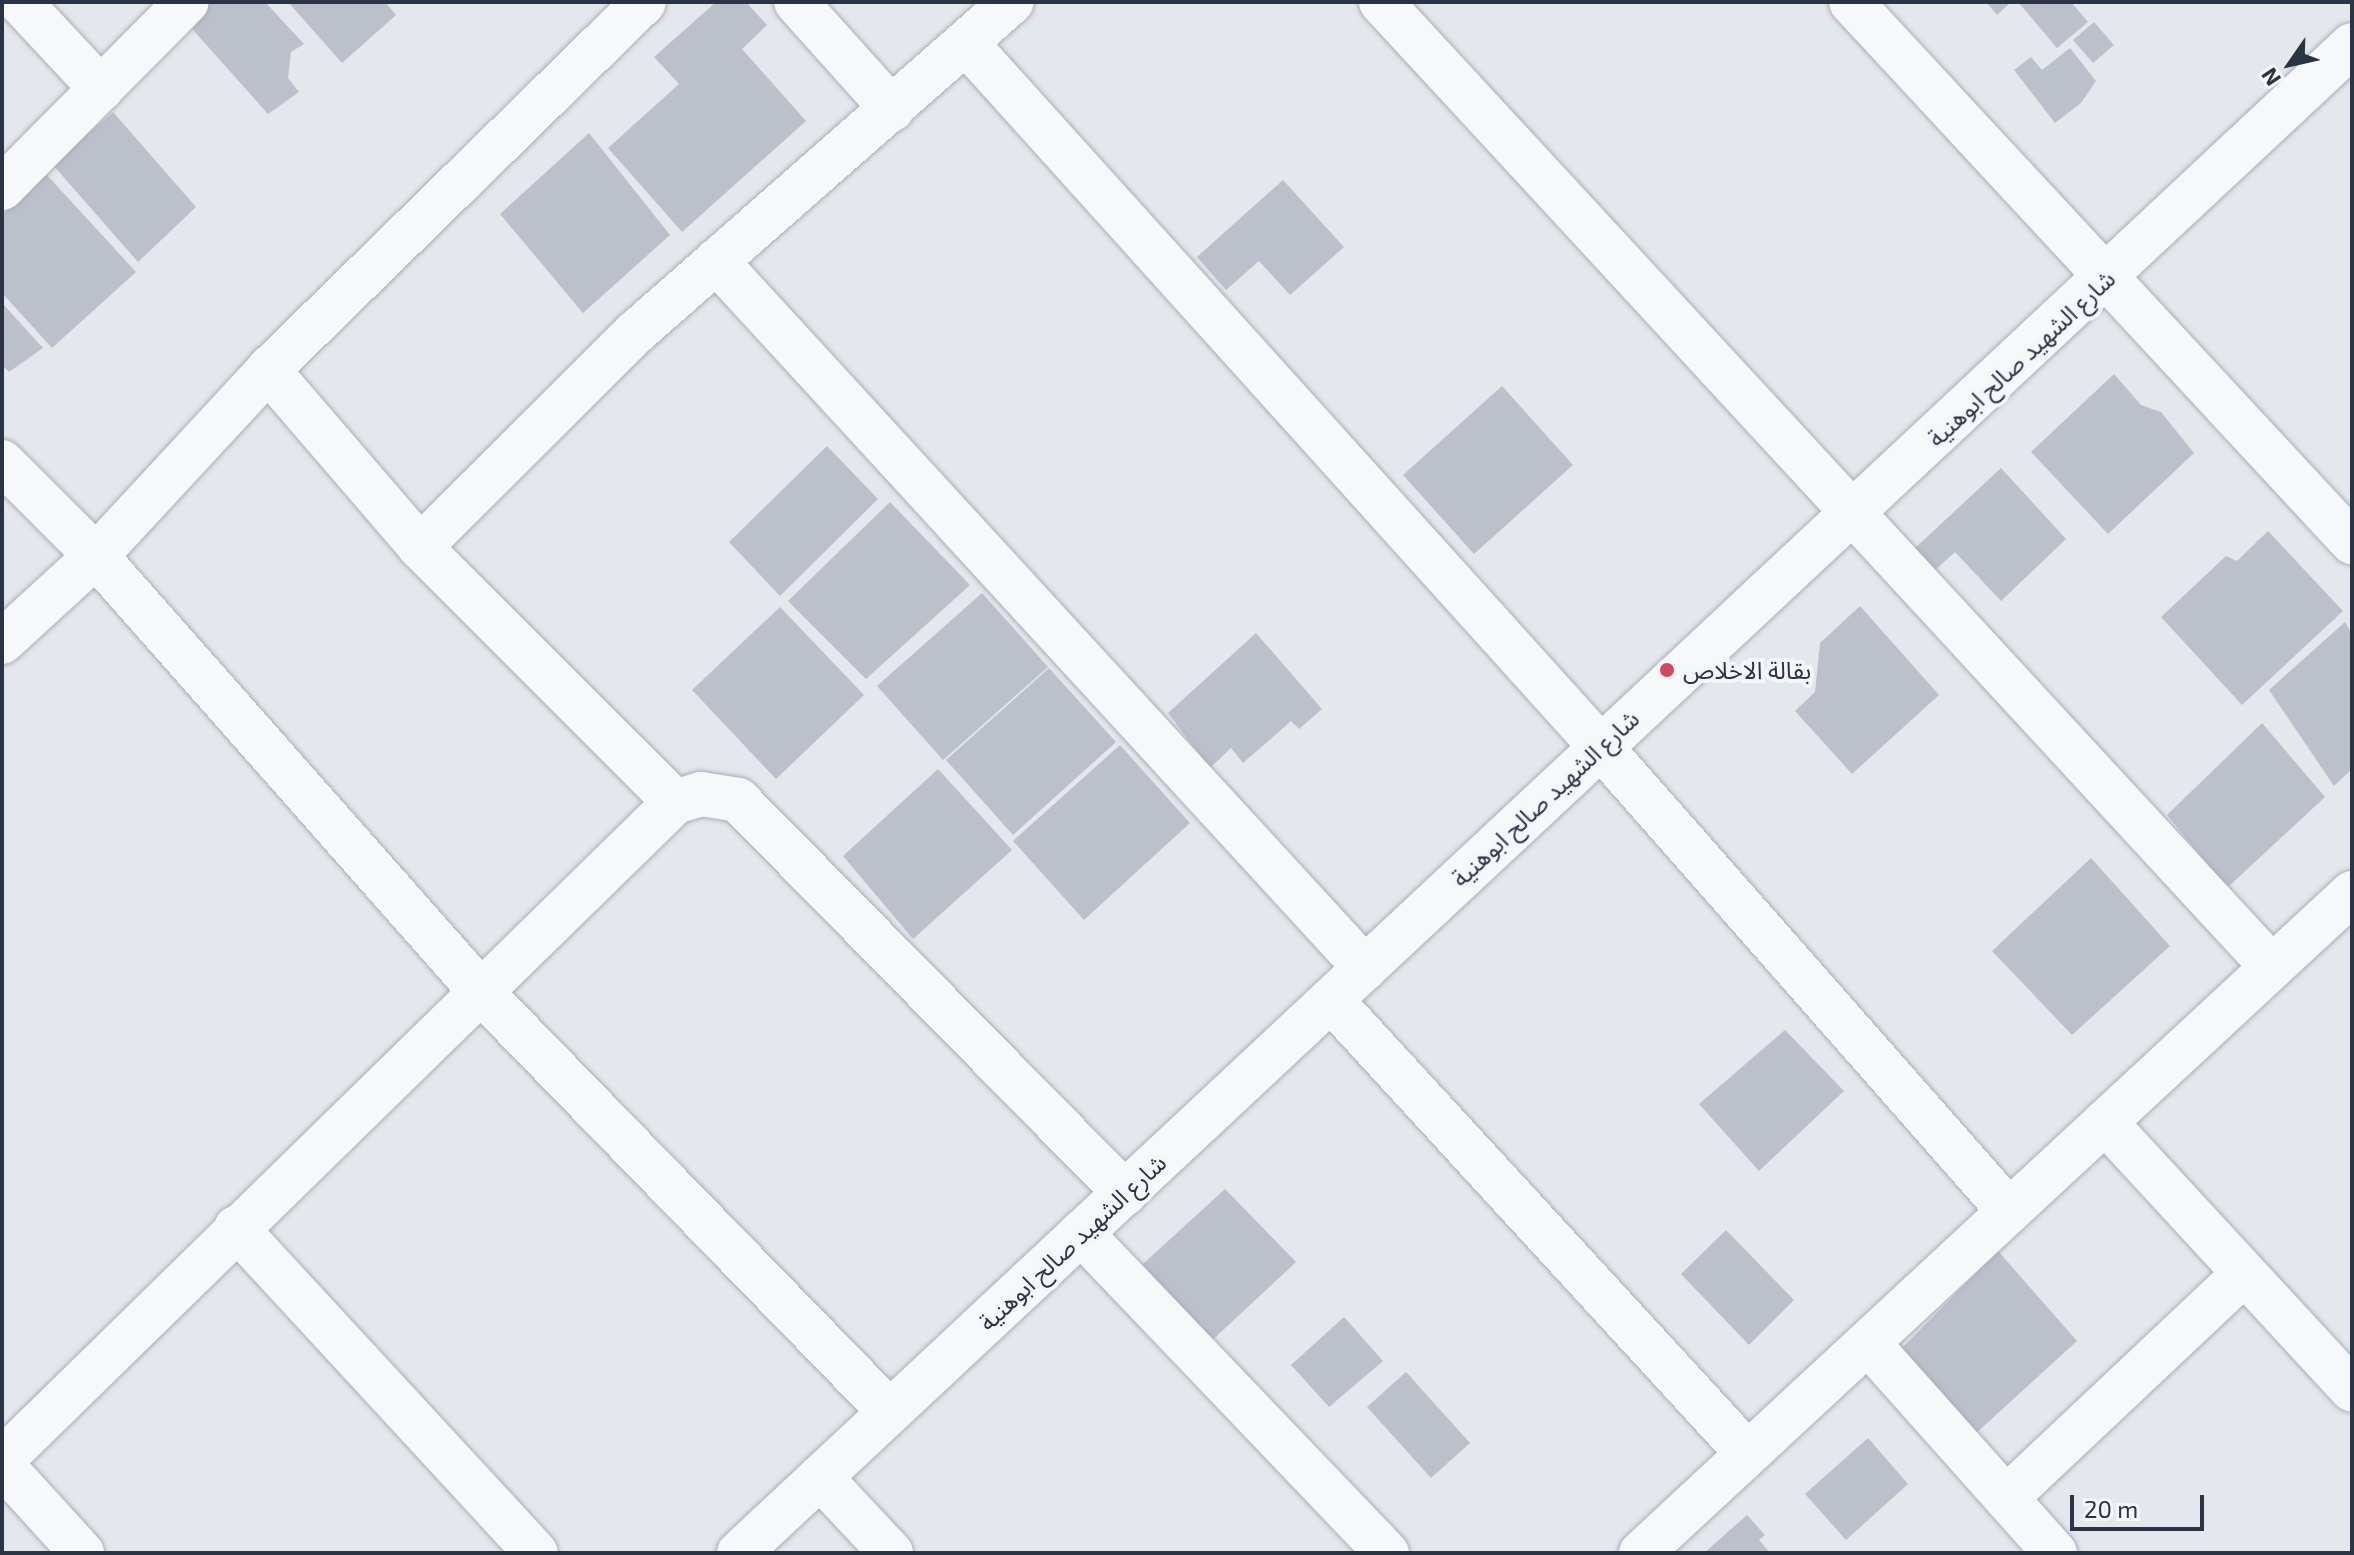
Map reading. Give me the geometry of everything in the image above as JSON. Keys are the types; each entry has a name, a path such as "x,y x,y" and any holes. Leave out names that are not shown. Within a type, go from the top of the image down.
{"street":[{"path":"20,2 101,89"},
{"path":"2,188 187,2"},
{"path":"2,642 96,556 268,370 644,2"},
{"path":"796,2 892,109"},
{"path":"420,547 535,428 716,261 1011,2"},
{"path":"1381,2 2272,967"},
{"path":"1851,2 2352,542"},
{"path":"966,43 1599,745 2009,1211"},
{"name":"شارع الشهيد صالح ابوهنية","path":"739,1553 1599,745 1856,513 2352,46"},
{"path":"716,261 1365,968"},
{"path":"268,370 420,547 675,802"},
{"path":"2,462 96,556 481,992 890,1412"},
{"path":"82,1553 2,1463 236,1228 675,802 701,794 738,800 1125,1193"},
{"path":"1641,1553 2351,897"},
{"path":"1331,1000 1748,1454"},
{"path":"2105,1122 2352,1390"},
{"path":"236,1228 536,1553"},
{"path":"1081,1233 1387,1553"},
{"path":"2006,1498 2244,1274"},
{"path":"1868,1343 2055,1553"},
{"path":"820,1477 891,1553"}],"building":[{"path":"188,2 265,2 304,44 291,52 288,78 299,92 268,114 177,12"},
{"path":"288,2 385,2 396,15 342,63"},
{"path":"716,2 746,2 767,25 742,49 806,121 682,232 608,148 679,84 654,57"},
{"path":"1986,2 2011,2 1997,15"},
{"path":"2018,2 2071,2 2088,22 2057,48"},
{"path":"2094,22 2114,45 2093,63 2073,40"},
{"path":"2070,48 2096,81 2081,103 2055,123 2014,70 2031,57 2042,70"},
{"path":"113,112 196,207 138,262 53,165"},
{"path":"589,133 670,235 583,313 500,214"},
{"path":"46,174 136,272 52,348 2,293 2,215"},
{"path":"1283,180 1344,247 1290,295 1259,261 1226,290 1197,257"},
{"path":"2,303 43,348 9,372 2,365"},
{"path":"2114,374 2141,405 2161,412 2194,453 2108,534 2031,452"},
{"path":"1502,386 1573,465 1474,554 1403,475"},
{"path":"827,446 878,499 780,596 729,542"},
{"path":"2001,468 2066,539 2001,601 1955,552 1933,572 1913,550"},
{"path":"890,502 970,585 866,679 788,601"},
{"path":"2268,531 2343,611 2242,705 2161,617 2226,556 2237,561"},
{"path":"982,593 1048,667 943,760 877,686"},
{"path":"1860,606 1939,695 1852,774 1795,711 1815,692 1820,643"},
{"path":"780,607 864,695 776,779 692,690"},
{"path":"2345,622 2352,634 2352,769 2334,786 2269,690"},
{"path":"1256,633 1322,709 1299,729 1291,721 1243,763 1231,748 1210,768 1168,713"},
{"path":"1049,668 1116,742 1013,835 946,760"},
{"path":"2262,723 2325,797 2227,888 2167,815"},
{"path":"1120,745 1190,823 1084,920 1013,841"},
{"path":"938,769 1012,850 913,939 843,856"},
{"path":"2091,858 2170,946 2072,1035 1992,951"},
{"path":"1785,1030 1844,1091 1759,1171 1699,1104"},
{"path":"1225,1189 1296,1262 1207,1345 1143,1264"},
{"path":"1726,1230 1794,1300 1749,1345 1681,1274"},
{"path":"1998,1251 2077,1341 1974,1435 1900,1350"},
{"path":"1344,1317 1383,1361 1329,1407 1291,1365"},
{"path":"1406,1372 1470,1443 1431,1478 1367,1407"},
{"path":"1868,1438 1908,1484 1846,1540 1805,1494"},
{"path":"1747,1515 1765,1535 1759,1540 1770,1553 1704,1553"}],"place":[{"name":"بقالة الاخلاص","path":"1667,670"}]}
